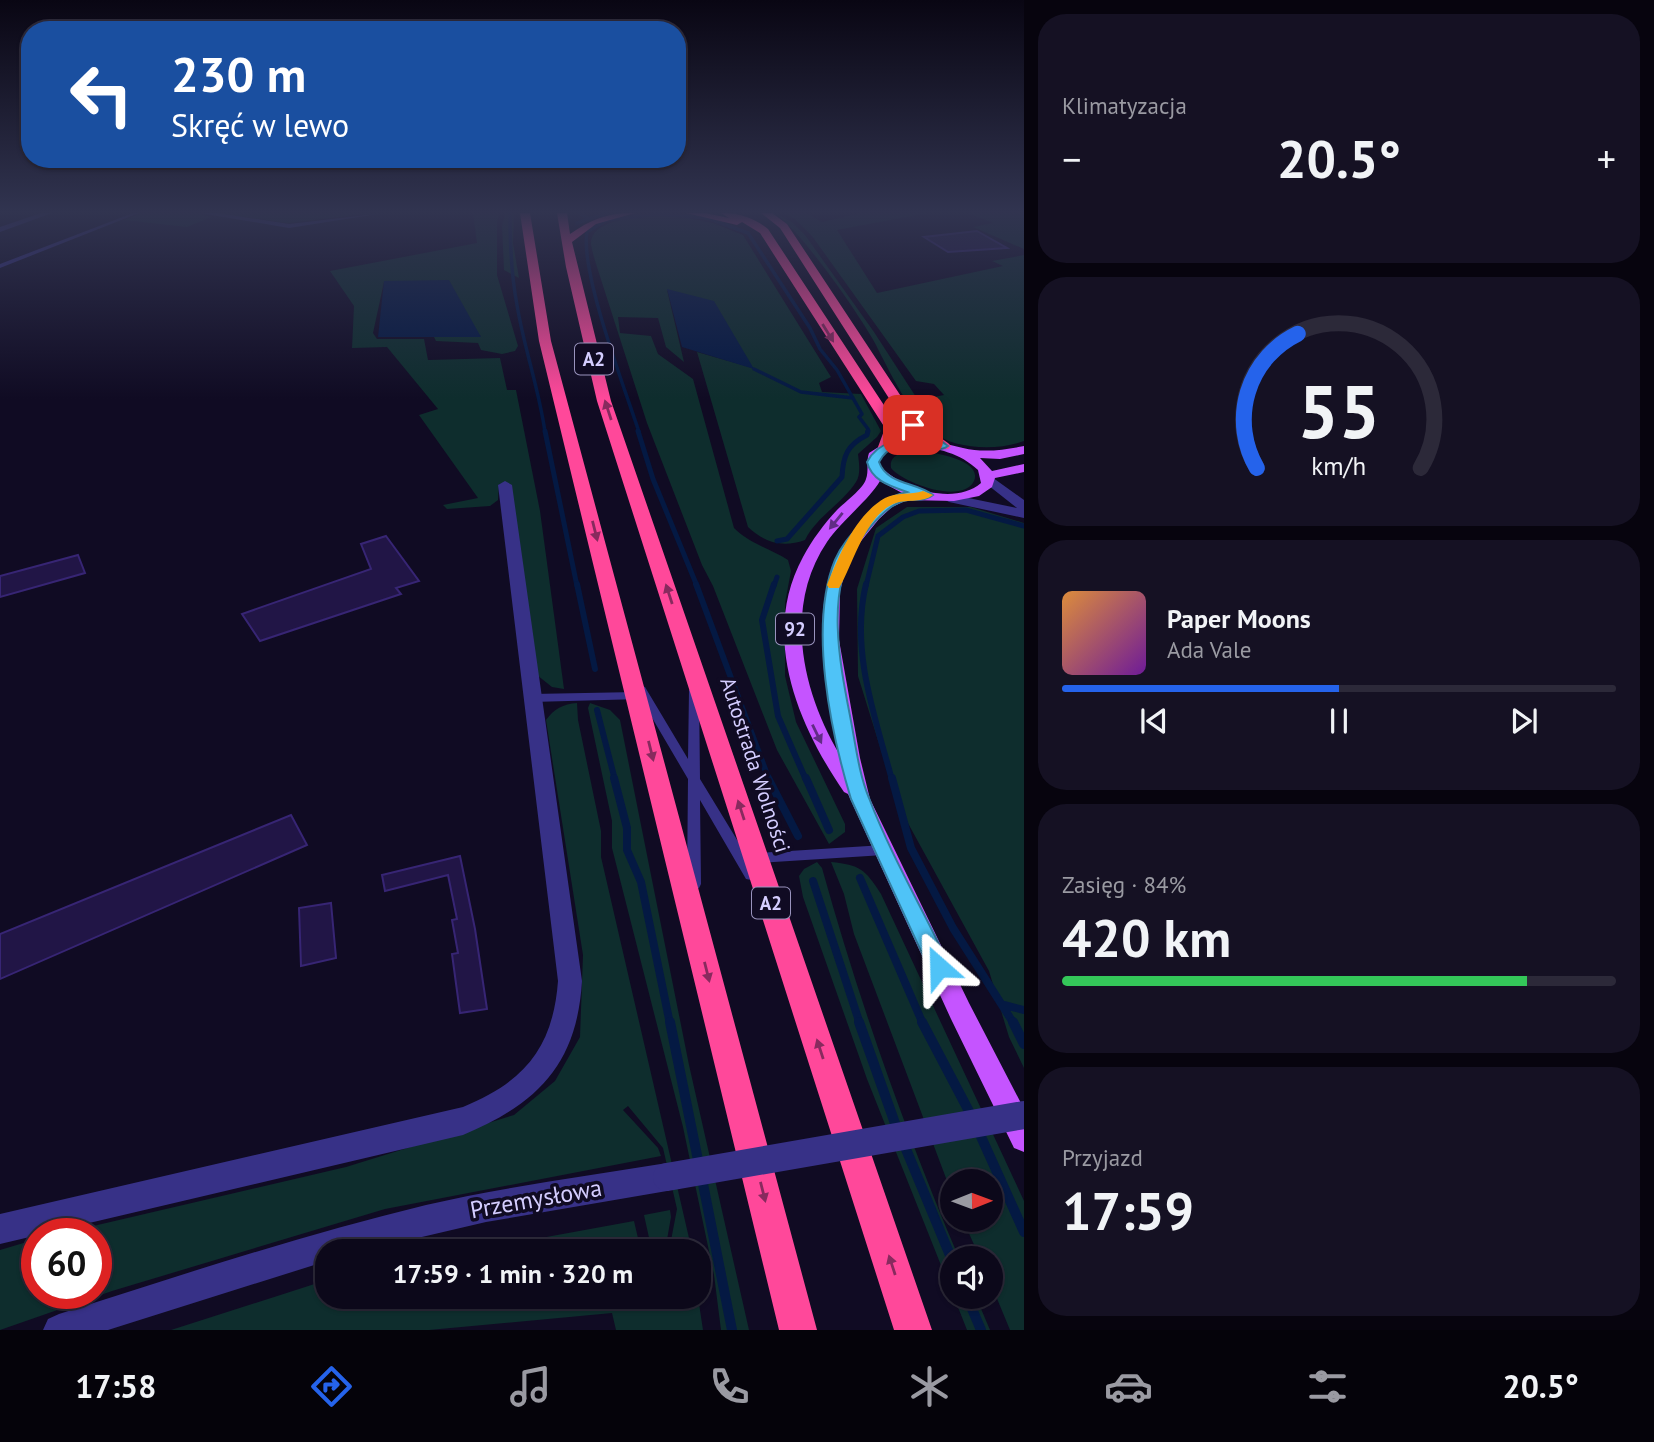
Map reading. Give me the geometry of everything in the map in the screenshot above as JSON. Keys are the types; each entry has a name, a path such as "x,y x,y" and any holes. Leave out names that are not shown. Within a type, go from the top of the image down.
{"highway":[{"name":"A2","path":"535,275 545,341 798,1330"},
{"name":"Autostrada Wolności","path":"573,275 604,401 913,1330"},
{"path":"792,275 892,428 886,447"},
{"path":"816,275 861,341 913,425 925,436 943,446"}],"main road":[{"path":"886,447 911,443 943,446 962,453 982,466 988,477"},
{"name":"92","path":"860,799 832,762 807,713 793,646 799,585 820,541 836,519 873,482 874,456 886,447"},
{"path":"962,453 1000,455 1024,450"},
{"name":"92","path":"875,468 888,481 899,487 949,498 978,492 988,484 988,477 1024,468"},
{"name":"92","path":"927,495 891,500 879,509 851,544 842,560 832,595 830,654 851,769 860,799 1024,1138"}],"street":[{"path":"988,477 1024,507"},
{"path":"0,1229 441,1127 496,1107 526,1085 542,1069 558,1044 568,1018 571,998 505,485"},
{"path":"949,498 1024,514"},
{"name":"Przemysłowa","path":"59,1330 206,1281 374,1233 465,1211 1024,1115"}],"lane":[{"path":"694,670 694,922"},
{"path":"532,698 634,684 776,916"},
{"path":"757,858 884,850"}],"green space":[{"path":"333,275 497,275 518,346 515,351 502,354 481,350 478,343 436,341 434,337 481,336 384,282 373,333 377,339 424,339 428,360 500,358 507,390 516,390 540,511 564,689 552,687 537,675 508,483 499,484 498,500 490,506 447,509 443,505 478,498 419,415 438,409 387,347 352,348 354,306"},
{"path":"600,275 768,275 831,377 819,383 822,392 861,394 881,431 858,454 859,472 856,482 816,524 805,540 782,544 761,537 748,527 697,352 753,368 667,290 684,362 666,347 658,318 618,317 620,333 651,336 658,354 693,379 734,528 753,542 788,560 791,571 785,603 785,676 796,722 845,824 845,832 829,844 777,750 647,423"},
{"path":"830,275 834,275 874,332 916,397 924,399 944,395 934,384 916,381 840,275 866,275 877,293 961,275 1024,275 1024,441 1002,446 976,447 952,442 931,431 908,403 869,332"},
{"path":"912,451 940,454 962,461 975,473 974,481 967,488 946,491 907,480 891,468 891,464 897,455"},
{"path":"907,507 971,507 1024,523 1024,1068 1009,1037 989,971 898,805 858,676 857,589 876,528"},
{"path":"577,703 578,720 601,831 601,857 689,1239 671,1239 677,1209 663,1148 628,1106 623,1110 658,1148 661,1156 385,1209 112,1291 112,1222 346,1167 514,1115 555,1081 580,1037 583,955 546,720 559,708"},
{"path":"590,703 610,710 620,720 689,1065 749,1330 721,1330 711,1261 711,1239 706,1239 683,1127 612,848 612,821 588,708"},
{"path":"817,862 822,868 884,1065 940,1211 940,1232 948,1232 954,1246 940,1246 940,1263 867,1079 803,897 799,876 804,869"},
{"path":"831,862 861,870 881,894 1024,1201 1024,1330 1010,1330 1001,1309 1003,1246 975,1246 968,1232 1003,1232 1003,1169 943,1169 854,934 844,894"},
{"path":"670,1210 667,1239 649,1239 644,1215"},
{"path":"634,1221 638,1239 536,1239"},
{"path":"21,1244 21,1309 60,1309 0,1330 0,1250"},
{"path":"315,1284 315,1309 700,1309 703,1330 616,1330 612,1313 429,1330 171,1330"},
{"path":"959,1309 981,1309 990,1330 967,1330"}],"water":[{"path":"449,280 481,337 378,337 384,281"},
{"path":"667,289 714,301 754,369 682,347"}],"building":[{"path":"386,536 419,581 396,588 401,594 260,641 242,614 371,569 361,544"},
{"path":"78,555 85,573 0,597 0,576"},
{"path":"291,815 307,845 0,979 0,934"},
{"path":"460,856 487,1009 460,1013 452,954 458,953 452,920 457,919 448,875 385,891 382,875"},
{"path":"331,903 336,958 301,966 299,908"}],"waterway":[{"path":"513,275 523,337 545,432"},
{"path":"590,275 639,432"},
{"path":"775,275 853,398"},
{"path":"754,369 801,392 853,398"},
{"path":"853,398 862,414 859,417 868,429 867,432"},
{"path":"545,431 577,586"},
{"path":"638,431 653,479 697,586"},
{"path":"777,541 787,539 842,477 847,452 867,435 868,431"},
{"path":"866,586 878,536 903,517 919,511 966,510 1024,526"},
{"path":"774,586 777,577"},
{"path":"577,584 595,669"},
{"path":"696,584 769,780"},
{"path":"774,584 762,620 778,716 806,780"},
{"path":"866,584 862,609 863,658 872,708 892,780"},
{"path":"597,710 615,780"},
{"path":"614,778 627,828 627,850 641,882 670,1024"},
{"path":"806,778 829,830"},
{"path":"892,778 911,848 953,928 1014,1024"},
{"path":"769,780 798,836"},
{"path":"860,878 923,1023"},
{"path":"813,881 860,1024"},
{"path":"1004,1005 1024,1010"},
{"path":"670,1022 699,1165"},
{"path":"859,1022 897,1129"},
{"path":"923,1023 972,1117"},
{"path":"1014,1024 1024,1044"},
{"path":"978,1130 1024,1232"},
{"path":"903,1142 946,1246"},
{"path":"702,1179 732,1330"},
{"path":"972,1309 981,1330"}],"slow traffic":[{"path":"834,585 842,560 851,544 879,509 891,500 927,495 923,494"}],"route":[{"path":"913,425 925,436 943,446 921,443 893,445 879,451 873,462 880,475 888,481 927,495 906,496 887,502 851,544 842,560 832,595 829,616 830,654 851,769 860,799 939,967"}]}
